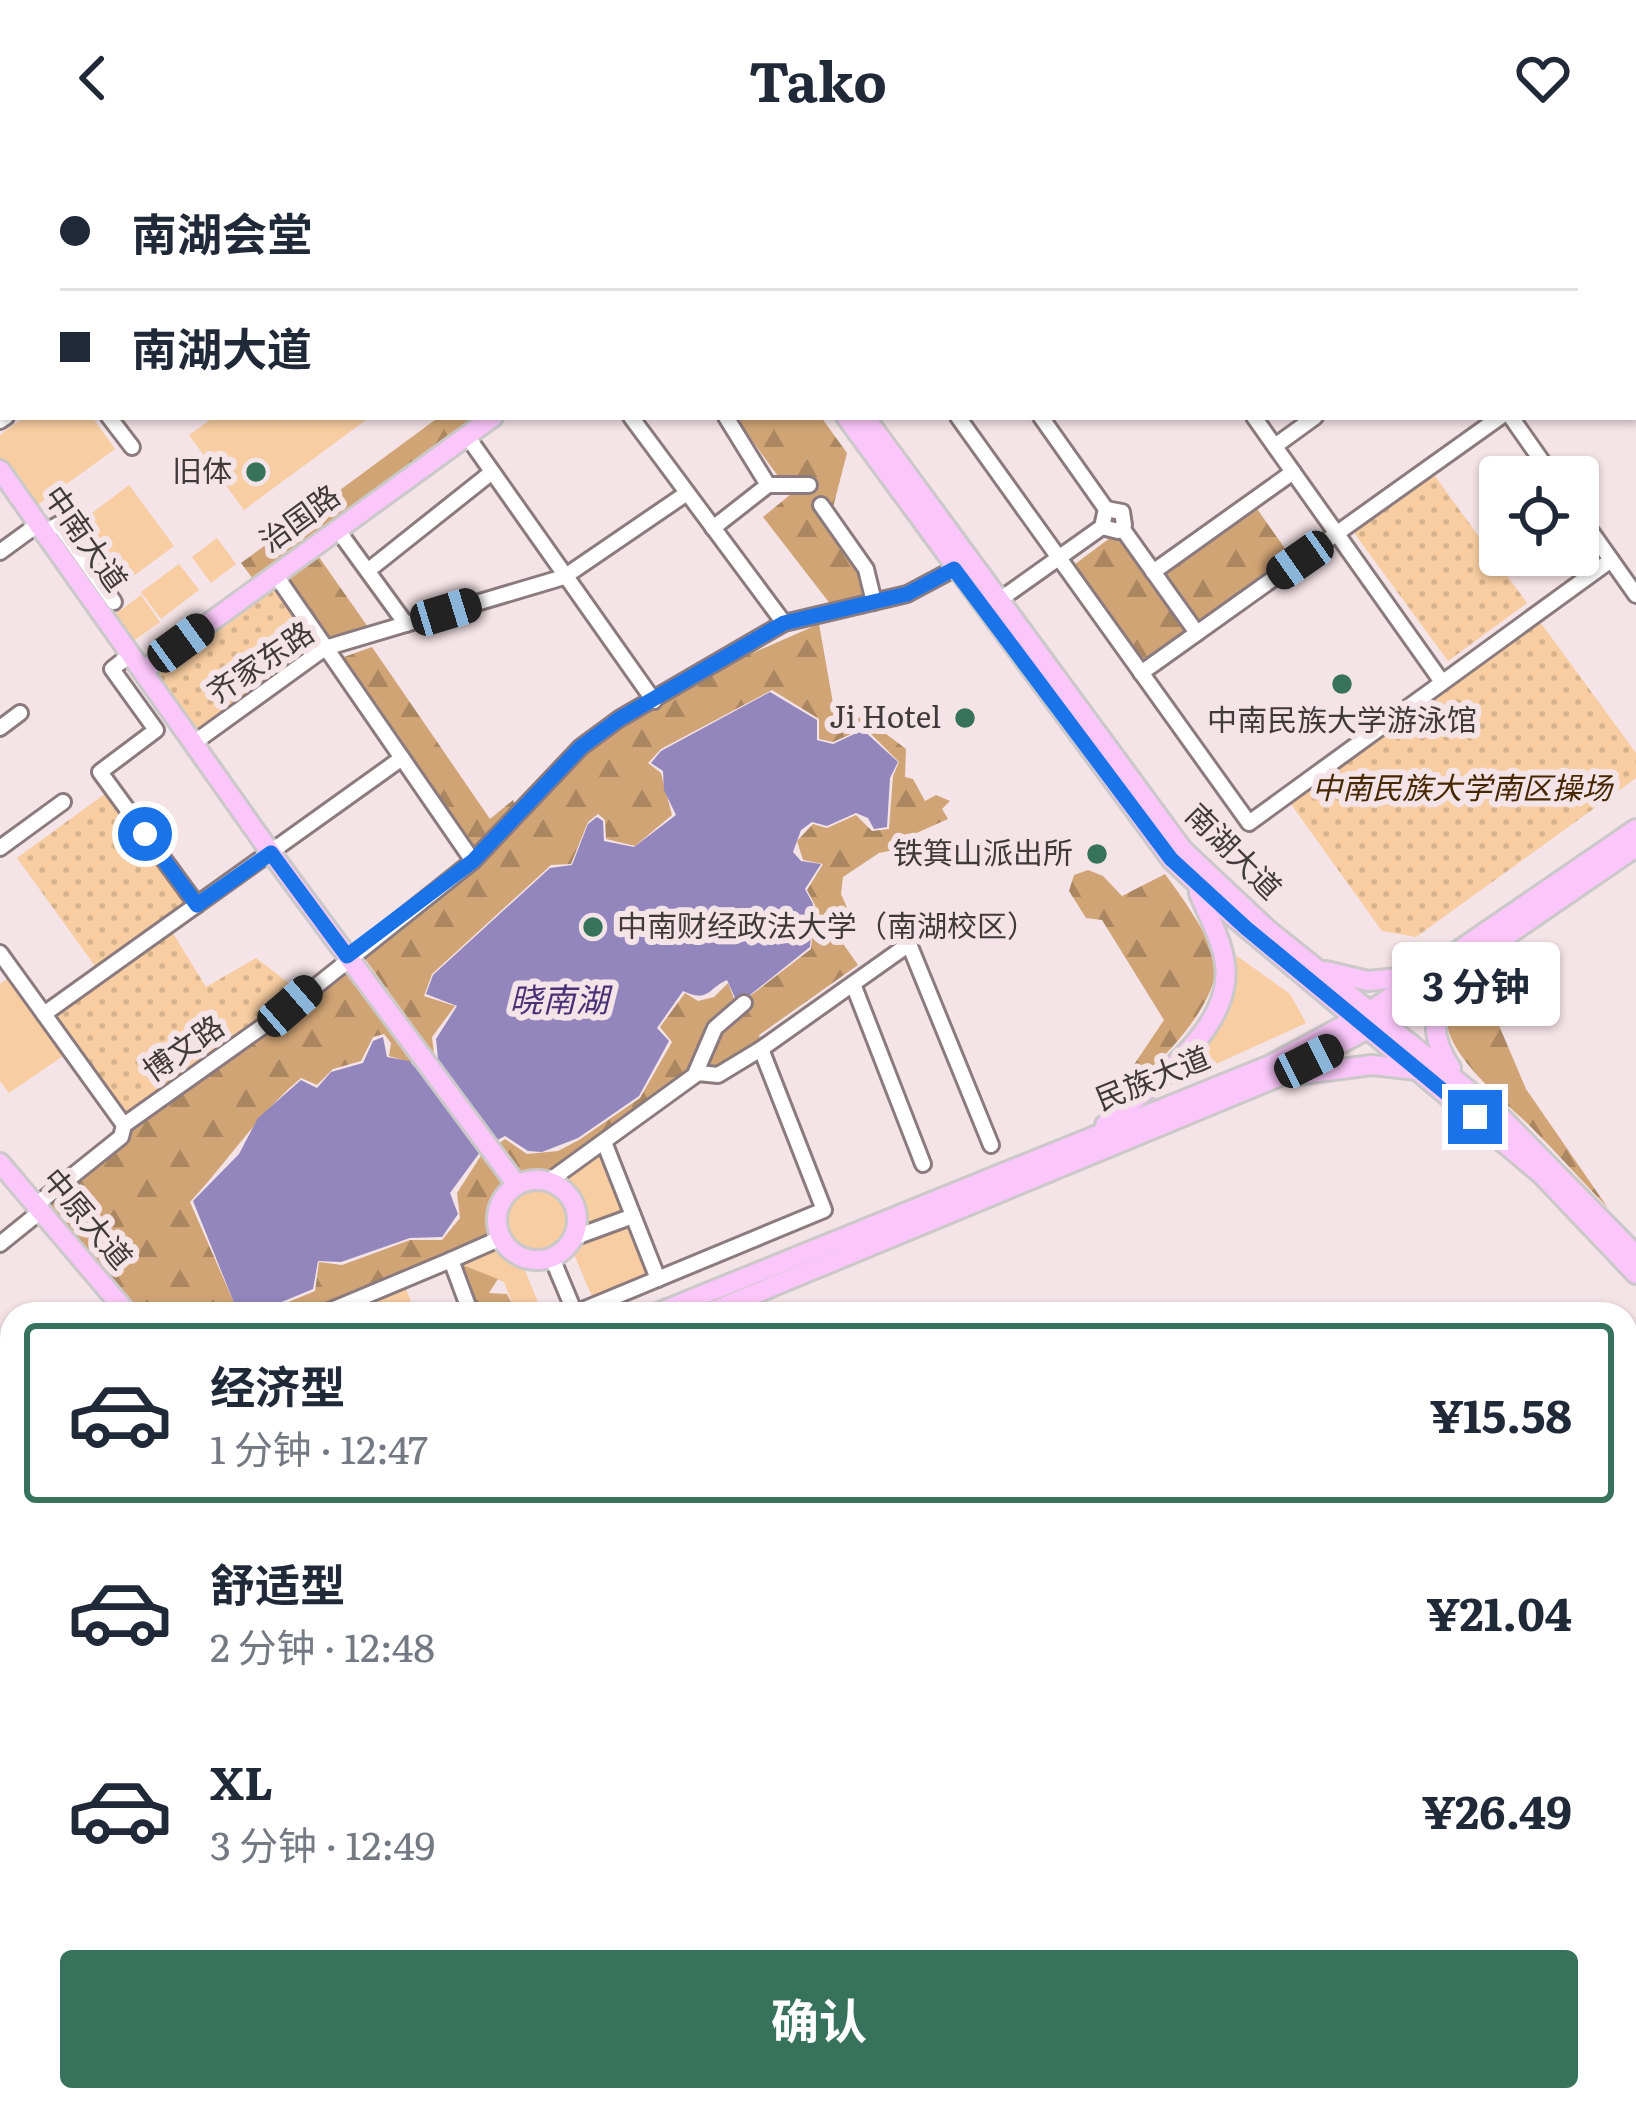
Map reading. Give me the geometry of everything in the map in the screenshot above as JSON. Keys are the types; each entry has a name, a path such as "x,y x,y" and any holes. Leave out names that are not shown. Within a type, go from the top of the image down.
{"main road":[{"name":"治国路","path":"143,671 490,420"},
{"name":"南湖大道","path":"848,420 1136,817 1195,883 1368,1021 1461,1082 1568,1180 1636,1255"},
{"name":"南湖大道","path":"868,420 1183,850 1316,968 1419,1070 1541,1174 1636,1274"},
{"name":"中南大道","path":"0,470 271,853 517,1185"},
{"name":"民族大道","path":"684,1302 1368,1021 1425,974 1636,829"},
{"name":"民族大道","path":"735,1302 1279,1077 1450,976 1636,847"},
{"path":"1093,1135 1191,1045 1220,1004 1224,955 1195,883"},
{"path":"1316,968 1367,981 1425,974"},
{"path":"1450,976 1435,1012 1434,1034 1461,1082"},
{"path":"1279,1077 1372,1065 1419,1070"},
{"name":"中原大道","path":"0,1163 118,1302"},
{"path":"549,1181 565,1190 575,1207 573,1238 552,1258 528,1260 500,1238 499,1208 517,1185 549,1181"}],"street":[{"path":"111,420 132,447"},
{"path":"633,420 784,623"},
{"path":"728,420 768,485"},
{"path":"960,420 1249,823 1611,560"},
{"path":"1043,420 1106,509 1122,512 1122,528 1197,634"},
{"path":"1256,420 1442,682"},
{"path":"1275,446 1312,420"},
{"path":"1142,673 1496,420"},
{"path":"1513,420 1538,456"},
{"path":"467,436 654,700"},
{"path":"370,569 492,472"},
{"path":"1153,572 1293,472"},
{"path":"713,528 768,485 809,485"},
{"name":"齐家东路","path":"195,742 325,648 564,577 687,493"},
{"path":"821,505 866,569 874,602"},
{"path":"998,601 1102,527 1106,509"},
{"path":"0,552 40,529 59,524 114,602"},
{"path":"1102,527 1114,532 1122,528"},
{"path":"337,529 406,624"},
{"path":"1599,543 1634,590"},
{"name":"博文路","path":"0,1244 121,1137 124,1125 280,1014 347,956 473,861 581,747 784,623 907,594 954,569"},
{"path":"275,574 473,861"},
{"path":"131,654 112,669 156,730 100,772 197,905"},
{"path":"0,728 20,712"},
{"path":"44,1014 403,758"},
{"path":"0,848 63,802"},
{"path":"549,1181 698,1073 718,1075 761,1049 909,944 991,1145"},
{"path":"0,952 124,1125"},
{"path":"853,984 922,1164"},
{"path":"697,1072 715,1028 744,1003"},
{"path":"603,1302 824,1210 761,1049"},
{"path":"604,1142 658,1279"},
{"path":"573,1238 633,1216"},
{"path":"351,1302 500,1238"},
{"path":"552,1258 569,1302"},
{"path":"451,1260 467,1302"}],"green space":[{"path":"20,420 94,420 115,449 36,506 0,458 0,435"},
{"name":"旧体","path":"210,420 366,420 244,510 189,435"},
{"path":"435,420 481,420 256,583 241,563"},
{"path":"737,420 823,420 847,453 829,523 866,569 876,601 831,605 763,517 791,494"},
{"path":"1432,472 1479,537 1479,576 1507,576 1527,603 1448,661 1352,530"},
{"path":"129,485 174,546 120,586 75,526"},
{"path":"1255,506 1293,560 1198,627 1160,573"},
{"path":"217,538 236,564 211,583 192,557"},
{"path":"1110,538 1120,539 1188,634 1143,667 1071,567"},
{"path":"314,550 375,637 335,650 279,575"},
{"path":"179,564 199,590 161,619 141,592"},
{"path":"268,574 318,645 199,732 149,661"},
{"path":"141,595 160,622 132,642 113,616"},
{"name":"中南民族大学南区操场","path":"1538,619 1636,753 1636,778 1416,937 1382,931 1288,800"},
{"path":"819,624 834,709 869,721 906,749 905,777 913,779 925,801 936,795 950,801 942,809 948,819 903,839 917,863 910,866 894,850 879,853 843,877 841,894 849,912 830,925 858,965 759,1035 762,1045 719,1071 696,1072 551,1175 520,1177 497,1145 505,1139 527,1154 558,1151 640,1098 672,1042 660,1027 685,993 698,1001 714,997 728,983 735,1001 746,999 811,949 815,905 807,890 823,864 803,860 797,841 813,824 827,828 856,815 872,831 889,829 893,776 899,762 865,728 833,742 819,739 819,719 772,690 661,749 648,763 661,773 672,815 635,846 606,839 605,820 598,814 588,822 571,864 551,865 432,974 424,996 455,1006 432,1037 434,1054 363,956 479,860 586,749 621,723 716,669"},
{"path":"372,647 490,819 513,800 518,811 471,849 341,658"},
{"path":"117,785 196,894 95,966 17,858"},
{"path":"1088,870 1103,876 1122,896 1165,874 1203,931 1216,965 1207,999 1181,1036 1149,1069 1119,1087 1164,1020 1102,920 1086,918 1069,891 1074,875"},
{"path":"171,930 206,987 256,958 299,991 124,1117 50,1015"},
{"path":"1237,956 1290,994 1306,1023 1157,1091 1197,1050"},
{"path":"353,967 422,1066 389,1056 391,1043 384,1034 373,1037 361,1061 333,1069 317,1085 301,1078 190,1202 234,1302 131,1302 49,1204 129,1142 131,1125"},
{"path":"7,979 63,1056 9,1093 0,1081 0,984"},
{"path":"1476,989 1495,1016 1526,1089 1608,1208 1463,1058 1447,1019 1454,1002"},
{"path":"603,1147 629,1214 583,1229 578,1197 559,1179"},
{"path":"482,1154 506,1185 491,1206 492,1235 338,1302 288,1302 315,1291 319,1262 342,1265 410,1240 442,1240 460,1218 457,1193"},
{"path":"538,1190 560,1199 569,1221 560,1243 538,1252 516,1243 507,1221 516,1199"},
{"path":"631,1221 653,1276 593,1299 573,1252 580,1240"},
{"path":"498,1248 524,1268 538,1302 512,1302 504,1282 460,1264"},
{"path":"460,1264 498,1279 489,1293 507,1294 511,1302 474,1302"},
{"path":"404,1284 411,1302 378,1302 374,1295"}],"water":[{"name":"晓南湖","path":"770,692 817,720 817,740 833,744 863,730 898,762 890,778 887,827 874,829 868,818 856,813 827,826 812,822 801,830 793,852 801,861 821,864 805,889 813,904 810,947 745,999 736,1000 727,980 703,995 683,991 657,1028 669,1041 639,1096 578,1138 542,1152 528,1151 505,1136 483,1148 450,1193 458,1214 442,1237 410,1238 341,1262 318,1261 313,1289 282,1302 234,1302 193,1201 239,1154 258,1118 301,1080 317,1088 331,1072 363,1063 373,1041 383,1037 387,1057 409,1061 419,1071 438,1059 436,1039 457,1006 426,994 433,975 550,868 572,865 588,824 597,817 603,821 604,841 634,847 676,815 664,790 663,771 651,763 661,751"}],"place":[{"name":"旧体","path":"256,472"},
{"name":"中南民族大学游泳馆","path":"1342,684"},
{"name":"Ji Hotel","path":"965,718"},
{"name":"铁箕山派出所","path":"1097,854"},
{"name":"中南财经政法大学（南湖校区）","path":"593,927"}],"route":[{"path":"145,834 197,905 271,853 347,956 473,861 520,818 581,747 619,719 784,623 907,594 954,569 1171,859 1354,1020 1475,1117"}]}
